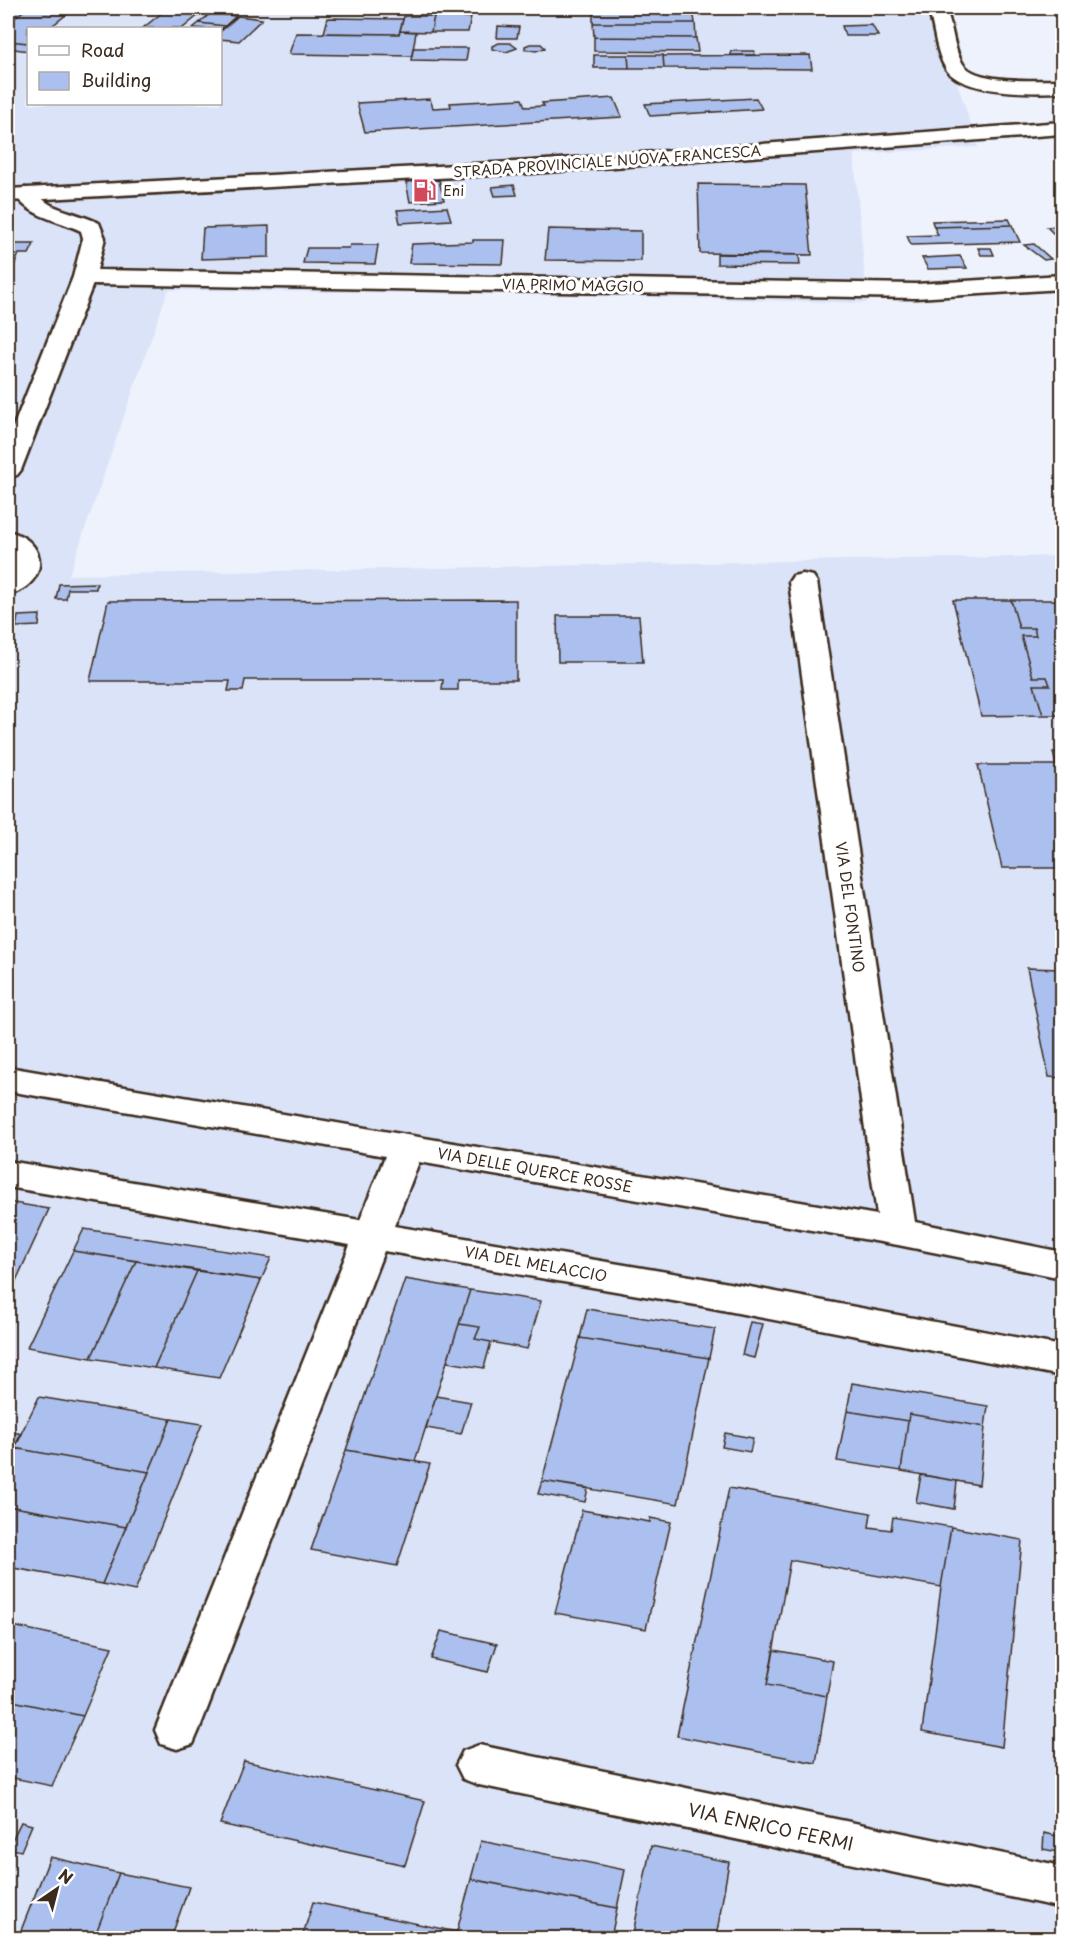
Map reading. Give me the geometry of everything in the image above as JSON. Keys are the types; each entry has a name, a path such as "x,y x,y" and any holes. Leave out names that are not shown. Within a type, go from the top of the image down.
{"street":[{"path":"939,15 954,66 963,75 1008,85 1062,86"},
{"name":"STRADA PROVINCIALE NUOVA FRANCESCA","path":"16,194 521,168 1062,128"},
{"path":"8,470 84,277 94,238 91,228 81,222 34,206 16,194"},
{"name":"VIA PRIMO MAGGIO","path":"84,277 916,291 1062,282"},
{"path":"8,539 23,549 28,558 27,568 8,587"},
{"name":"VIA DEL FONTINO","path":"803,582 898,1232"},
{"name":"VIA DELLE QUERCE ROSSE","path":"8,1079 898,1232 1062,1264"},
{"path":"177,1730 370,1235 407,1147"},
{"name":"VIA DEL MELACCIO","path":"8,1174 702,1292 1062,1361"},
{"name":"VIA ENRICO FERMI","path":"479,1765 1062,1887"}],"shaded area":[{"path":"8,8 933,8 978,147 854,154 867,303 523,294 168,290 69,575 1062,556 1062,1938 8,1938"}],"building":[{"path":"8,8 27,8 8,23"},
{"path":"27,8 75,8 50,27 27,27 27,43 8,41 8,23"},
{"path":"168,8 207,8 184,27 144,27"},
{"path":"693,8 693,9 593,9"},
{"path":"593,9 693,9 695,23 593,23"},
{"path":"211,13 236,16 225,26 199,23"},
{"path":"238,16 262,19 239,41 222,39 222,30"},
{"path":"404,16 434,16 431,32 400,31"},
{"path":"434,16 471,17 468,32 431,32"},
{"path":"328,18 403,19 399,34 324,33"},
{"path":"199,23 225,26 222,28 194,27"},
{"path":"593,23 695,23 696,38 594,37"},
{"path":"872,25 878,36 845,36 842,26"},
{"path":"498,26 519,27 517,38 497,38"},
{"path":"400,31 416,32 412,56 289,54 296,33 399,34"},
{"path":"594,37 696,38 698,52 594,51"},
{"path":"8,41 27,43 27,51 8,48"},
{"path":"499,43 510,43 517,48 506,52 492,49 492,46"},
{"path":"541,44 545,48 536,51 525,49 525,46"},
{"path":"413,48 468,48 466,61 411,60"},
{"path":"731,51 754,51 755,55 730,55"},
{"path":"594,55 628,55 629,68 594,68"},
{"path":"628,55 663,55 664,68 629,68"},
{"path":"810,55 812,69 664,68 663,56"},
{"path":"614,98 622,117 365,132 357,103 430,99 433,108 451,107 450,103 522,99 525,107 544,106 542,103"},
{"path":"756,98 762,109 650,116 645,104"},
{"path":"439,180 444,200 410,202 406,182"},
{"path":"698,184 805,185 812,255 700,253"},
{"path":"514,185 517,195 495,196 492,187"},
{"path":"447,207 451,220 400,223 397,210"},
{"path":"1009,219 1012,225 934,227 932,221"},
{"path":"1012,225 1020,242 911,245 907,236 938,235 934,227"},
{"path":"1062,225 1062,239 1060,240 1047,227"},
{"path":"269,226 269,257 201,259 203,228"},
{"path":"548,229 641,231 641,261 545,260"},
{"path":"473,240 505,240 503,264 409,263 412,244 473,242"},
{"path":"8,244 34,244 29,254 19,254 8,280"},
{"path":"1034,244 1051,259 1044,260 1024,245"},
{"path":"350,245 378,245 375,264 303,263 307,248 349,248"},
{"path":"978,248 991,248 994,255 981,255"},
{"path":"717,254 799,255 800,265 717,264"},
{"path":"960,256 967,268 928,269 922,258"},
{"path":"97,583 96,589 68,589 66,599 56,599 59,584"},
{"path":"516,600 516,680 458,680 458,690 442,690 443,680 245,680 243,691 228,691 230,681 90,681 108,601"},
{"path":"953,600 1011,600 1019,628 1034,628 1036,636 1021,636 1033,677 1047,677 1050,685 1034,685 1043,715 981,716"},
{"path":"1011,600 1062,600 1062,715 1043,715 1034,685 1050,685 1047,677 1033,677 1021,636 1036,636 1034,628 1019,628"},
{"path":"40,615 39,626 16,627 18,616"},
{"path":"557,616 639,616 643,662 558,662"},
{"path":"1053,752 1062,752 1062,765 1056,765"},
{"path":"978,765 1062,765 1062,868 1002,868"},
{"path":"1027,968 1062,969 1062,1078 1049,1077"},
{"path":"8,1202 49,1209 8,1298"},
{"path":"84,1229 271,1258 261,1280 73,1251"},
{"path":"73,1251 136,1261 91,1358 27,1347"},
{"path":"136,1261 197,1271 154,1368 91,1358"},
{"path":"197,1271 261,1280 219,1378 154,1368"},
{"path":"405,1279 470,1290 415,1461 346,1450"},
{"path":"470,1290 541,1301 527,1349 475,1339 480,1327 459,1324"},
{"path":"587,1309 715,1329 709,1358 580,1338"},
{"path":"750,1322 763,1324 754,1358 742,1355"},
{"path":"459,1324 480,1327 475,1339 491,1342 484,1368 447,1362"},
{"path":"580,1338 709,1358 678,1504 542,1481"},
{"path":"852,1383 988,1406 985,1427 909,1414 908,1421 847,1411"},
{"path":"436,1396 471,1402 461,1434 426,1428"},
{"path":"39,1397 171,1419 149,1472 14,1448"},
{"path":"847,1411 908,1421 901,1471 837,1461"},
{"path":"909,1414 985,1427 979,1485 901,1471"},
{"path":"171,1419 202,1424 135,1591 102,1584"},
{"path":"8,1431 22,1434 8,1462"},
{"path":"725,1433 753,1438 750,1452 722,1447"},
{"path":"14,1448 149,1472 126,1527 8,1506 8,1462"},
{"path":"346,1450 430,1464 397,1566 311,1550"},
{"path":"921,1475 957,1481 954,1509 916,1502"},
{"path":"542,1481 588,1488 585,1502 538,1494"},
{"path":"729,1488 871,1513 869,1527 891,1530 893,1517 951,1527 941,1587 790,1560 767,1685 827,1696 816,1763 677,1736"},
{"path":"1062,1503 1062,1569 1058,1568"},
{"path":"8,1506 126,1527 102,1584 8,1567"},
{"path":"582,1510 650,1522 650,1518 671,1522 646,1629 555,1613"},
{"path":"951,1527 1022,1540 1002,1747 922,1732"},
{"path":"8,1625 112,1647 83,1716 8,1700"},
{"path":"441,1631 497,1644 488,1672 431,1659"},
{"path":"774,1650 833,1661 827,1696 767,1685"},
{"path":"8,1700 83,1716 52,1786 8,1777"},
{"path":"244,1761 425,1801 405,1865 220,1824"},
{"path":"21,1822 32,1825 21,1851 8,1848"},
{"path":"1044,1833 1062,1837 1062,1853 1043,1849"},
{"path":"481,1841 625,1870 617,1908 471,1879"},
{"path":"651,1846 729,1862 716,1938 632,1938"},
{"path":"50,1857 119,1873 94,1938 18,1938"},
{"path":"119,1873 189,1887 171,1938 94,1938"},
{"path":"471,1879 617,1908 611,1938 455,1938"},
{"path":"313,1902 457,1932 455,1938 302,1938"}],"place":[{"name":"Eni","path":"425,190"}]}
